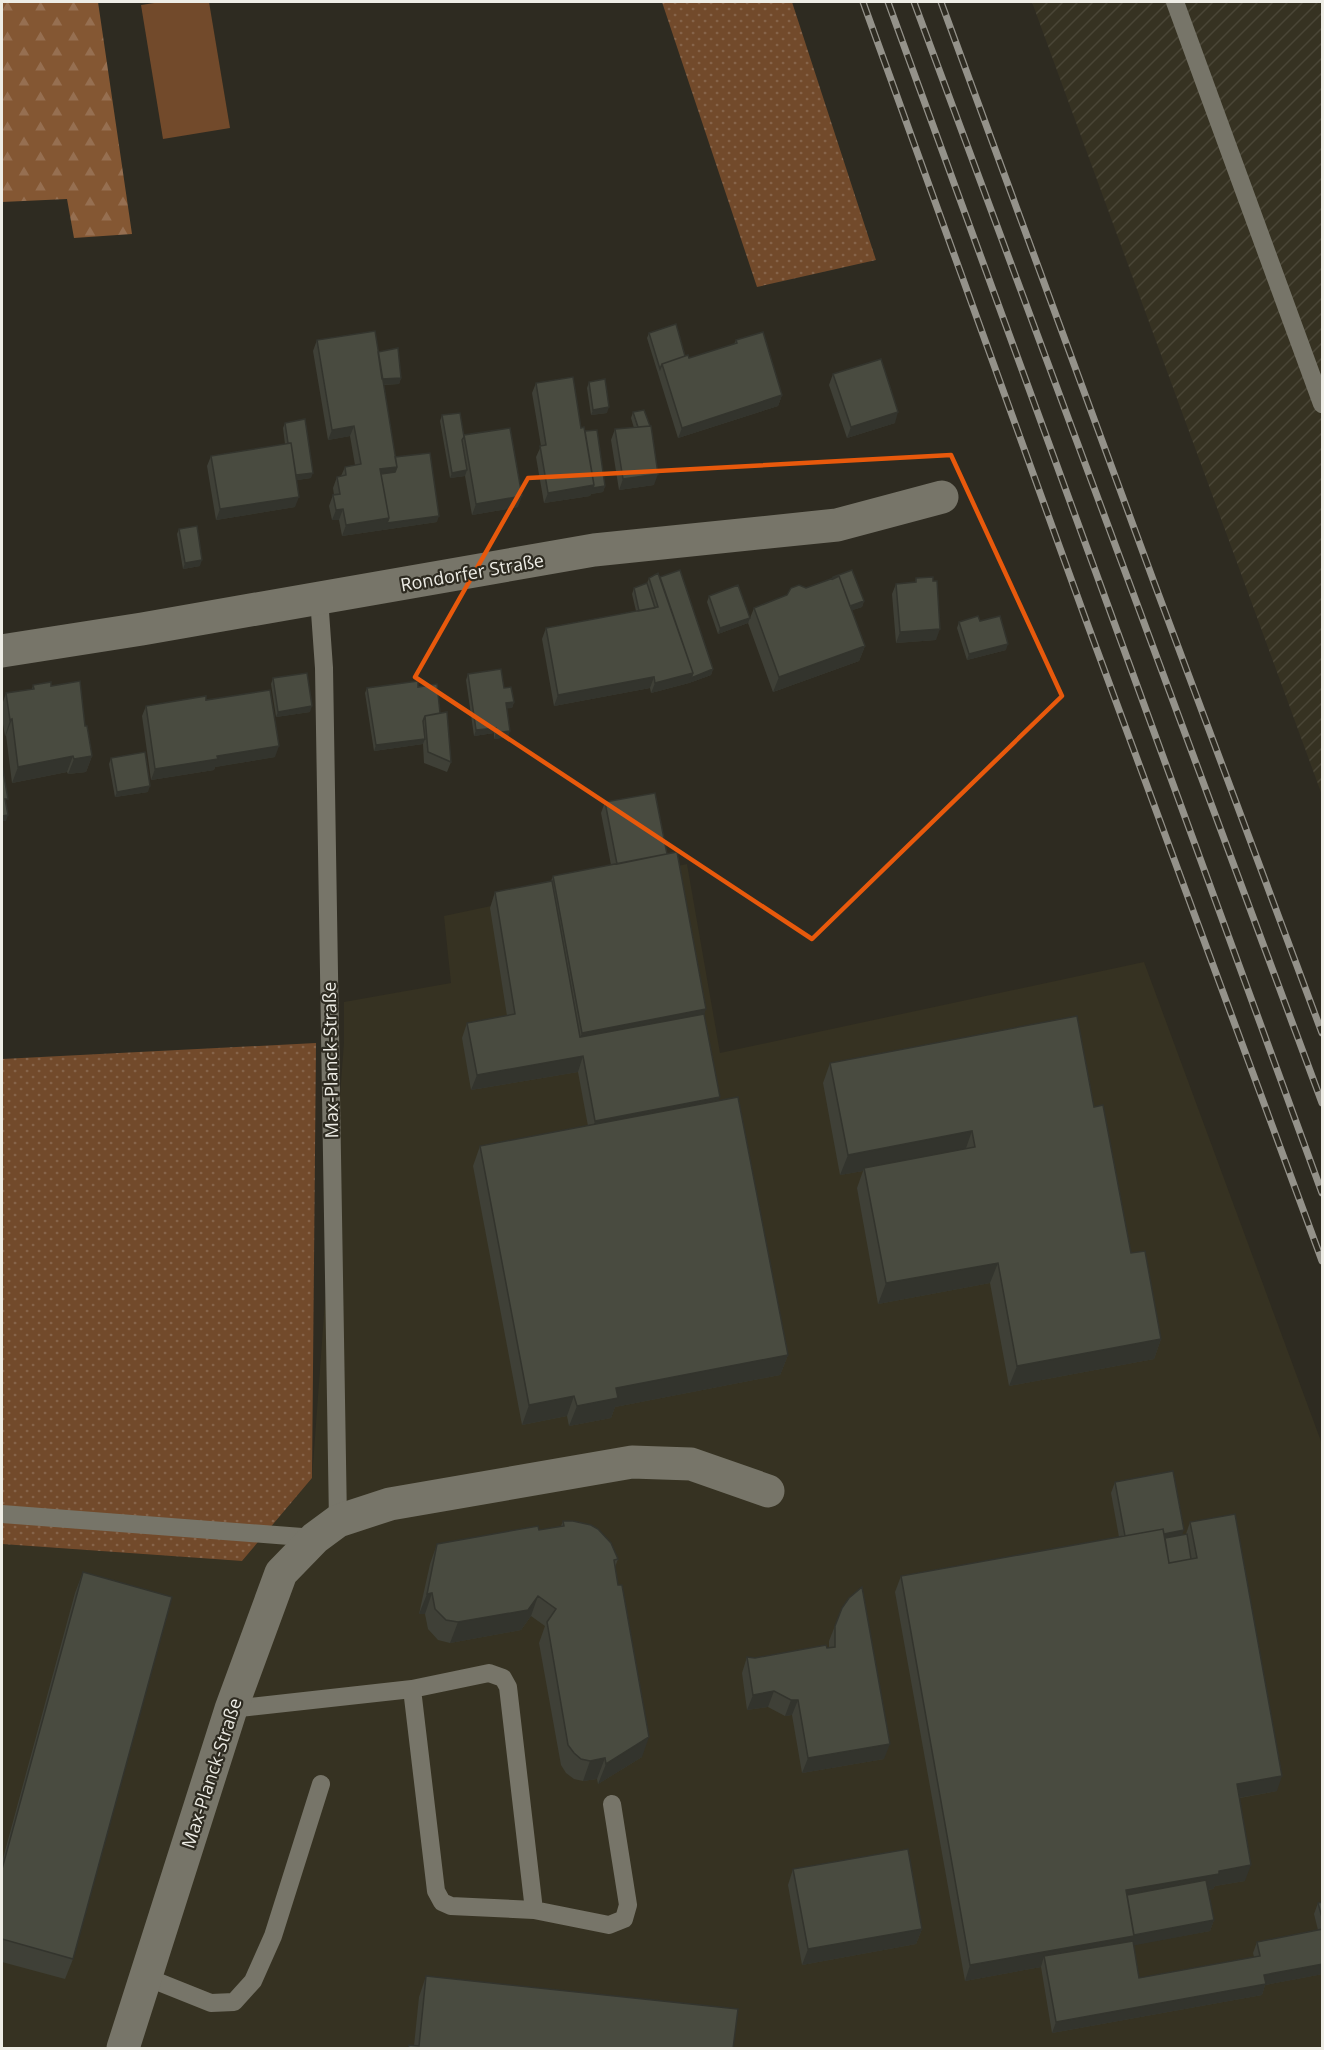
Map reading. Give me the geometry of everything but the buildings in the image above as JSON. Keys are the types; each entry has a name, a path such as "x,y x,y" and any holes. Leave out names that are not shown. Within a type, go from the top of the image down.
{"street":[{"name":"Rondorfer Straße","path":"2,651 594,550 837,525 942,497"},
{"name":"Max-Planck-Straße","path":"123,2049 231,1709 281,1574 326,1529 390,1504 632,1462 691,1464 768,1491"}],"lane":[{"path":"1175,2 1323,404"},
{"name":"Max-Planck-Straße","path":"319,598 324,668 326,1529"},
{"path":"2,1514 326,1529"},
{"path":"231,1709 412,1689 489,1673 503,1678 508,1687 534,1910"},
{"path":"412,1689 436,1891 442,1902 451,1906 534,1910 609,1925 624,1918 628,1905 612,1804"},
{"path":"146,1977 212,2002 234,2002 253,1981 273,1936 321,1784"}],"highlighted area":[{"path":"951,455 1062,696 812,939 415,677 528,478"}],"shaded area":[{"path":"161,2 209,2 230,128 163,139 141,5"},
{"path":"662,2 792,2 876,260 757,287"},
{"path":"1032,2 1322,2 1322,795"},
{"path":"687,864 720,1053 1144,962 1322,1444 1322,2048 2,2048 2,1544 242,1561 312,1478 344,1042 344,1002 451,983 444,916"},
{"path":"316,1043 312,1478 242,1561 2,1544 2,1059"}],"green space":[{"path":"2,2 98,2 132,234 74,238 67,199 2,202"}],"railway":[{"path":"863,2 1083,612 1322,1261"},
{"path":"888,2 1322,1193"},
{"path":"914,2 1322,1103"},
{"path":"941,2 1322,1033"}]}
